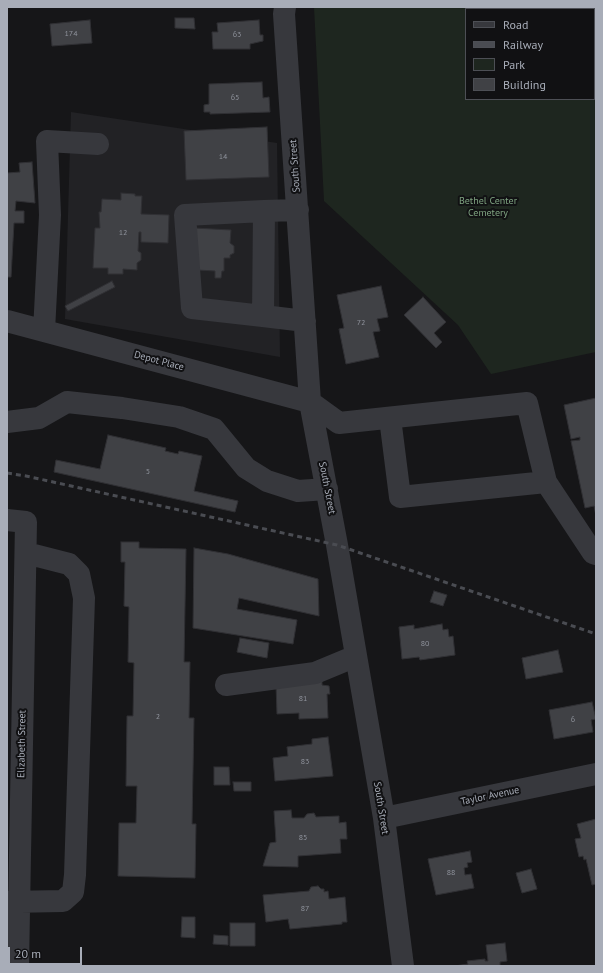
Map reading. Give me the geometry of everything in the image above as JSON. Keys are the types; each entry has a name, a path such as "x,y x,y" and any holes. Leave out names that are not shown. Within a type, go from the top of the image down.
{"street":[{"name":"South Street","path":"285,7 284,14 310,402 327,489 384,818 403,966"},
{"path":"44,331 50,215 47,141 98,144"},
{"path":"298,210 185,215 192,308 305,321"},
{"path":"263,316 264,211"},
{"name":"Depot Place","path":"7,321 310,402"},
{"path":"7,422 39,418 68,402 122,408 179,417 214,430 246,468 267,481 298,491 327,489"},
{"path":"310,402 339,424 528,403 546,482 593,553 596,554"},
{"path":"390,418 400,497 546,482"},
{"name":"Elizabeth Street","path":"17,521 26,553 13,902 18,966"},
{"path":"13,902 63,901 74,892 84,598 79,574 69,564 26,553"},
{"path":"226,685 314,673 356,656"},
{"name":"Taylor Avenue","path":"384,818 596,774"}],"shaded area":[{"path":"71,112 277,143 280,357 65,319"}],"green space":[{"name":"Bethel Center Cemetery","path":"314,7 596,7 596,352 491,374 458,325 324,201"}],"building":[{"path":"175,18 194,18 195,29 175,28"},
{"path":"90,20 92,43 52,46 50,24"},
{"path":"259,20 260,35 263,35 263,41 250,44 250,49 213,49 212,32 218,32 217,23"},
{"path":"262,82 263,98 269,97 270,112 210,114 210,112 204,112 204,105 209,104 209,84"},
{"path":"267,127 269,177 186,180 184,131"},
{"path":"32,162 35,203 16,201 15,211 24,211 24,223 14,223 11,277 7,277 7,173 20,172 19,163"},
{"path":"121,193 142,196 141,214 169,215 168,243 141,242 141,232 139,232 138,251 141,253 141,260 137,263 137,270 123,269 123,274 108,274 108,268 93,268 95,228 100,228 99,212 101,212 102,199 121,200"},
{"path":"194,228 231,230 230,243 234,246 234,253 230,255 230,258 224,258 224,271 222,271 221,278 215,278 215,271 198,270"},
{"path":"112,281 115,287 68,311 65,306"},
{"path":"381,286 388,317 377,319 380,331 373,332 379,357 346,364 339,329 344,328 337,295"},
{"path":"423,297 446,322 434,333 442,342 436,348 404,315"},
{"path":"596,398 596,516 594,506 585,508 571,441 580,440 580,437 571,439 564,405"},
{"path":"108,435 166,448 165,451 178,454 179,451 202,456 194,491 238,501 235,512 54,472 56,460 100,469"},
{"path":"121,542 139,542 139,548 186,549 184,662 190,662 189,718 194,718 192,824 196,824 195,878 118,876 119,823 136,823 137,786 126,786 127,716 133,716 134,663 128,662 129,607 124,606 125,562 121,562"},
{"path":"194,548 228,554 318,579 319,616 239,598 237,609 297,620 293,644 193,628"},
{"path":"434,591 447,595 443,606 430,602"},
{"path":"442,624 443,630 448,629 449,637 453,636 455,655 420,660 419,657 402,659 399,627 414,625 414,629"},
{"path":"240,638 269,643 267,658 237,652"},
{"path":"558,650 563,672 526,679 522,658"},
{"path":"322,679 322,685 329,686 330,694 327,694 328,718 299,719 299,713 277,714 276,684"},
{"path":"592,702 596,719 591,720 593,732 554,739 549,710"},
{"path":"328,737 333,776 275,781 273,758 288,756 287,747 312,744 312,739"},
{"path":"214,767 229,767 230,785 214,785"},
{"path":"233,782 251,782 251,791 234,791"},
{"path":"291,810 292,818 304,818 307,814 314,813 316,817 339,816 339,823 346,822 347,839 340,839 341,853 298,856 298,867 263,866 270,843 276,842 274,811"},
{"path":"596,819 596,884 592,885 586,859 584,860 583,856 579,857 575,839 581,838 577,824"},
{"path":"470,851 472,862 467,863 468,867 464,868 465,875 471,874 474,888 436,895 428,859"},
{"path":"531,869 537,889 522,893 516,873"},
{"path":"318,886 321,889 324,889 324,892 328,891 329,899 345,897 347,922 342,922 342,924 290,929 288,919 266,922 263,895 309,891 311,887"},
{"path":"182,917 195,917 195,938 181,937"},
{"path":"230,923 255,923 255,946 230,946"},
{"path":"214,935 228,936 228,945 213,944"},
{"path":"505,943 507,961 500,962 500,966 454,966 468,964 467,961 485,959 485,961 488,961 486,945"}],"railway":[{"path":"7,473 337,545 596,634"}]}
